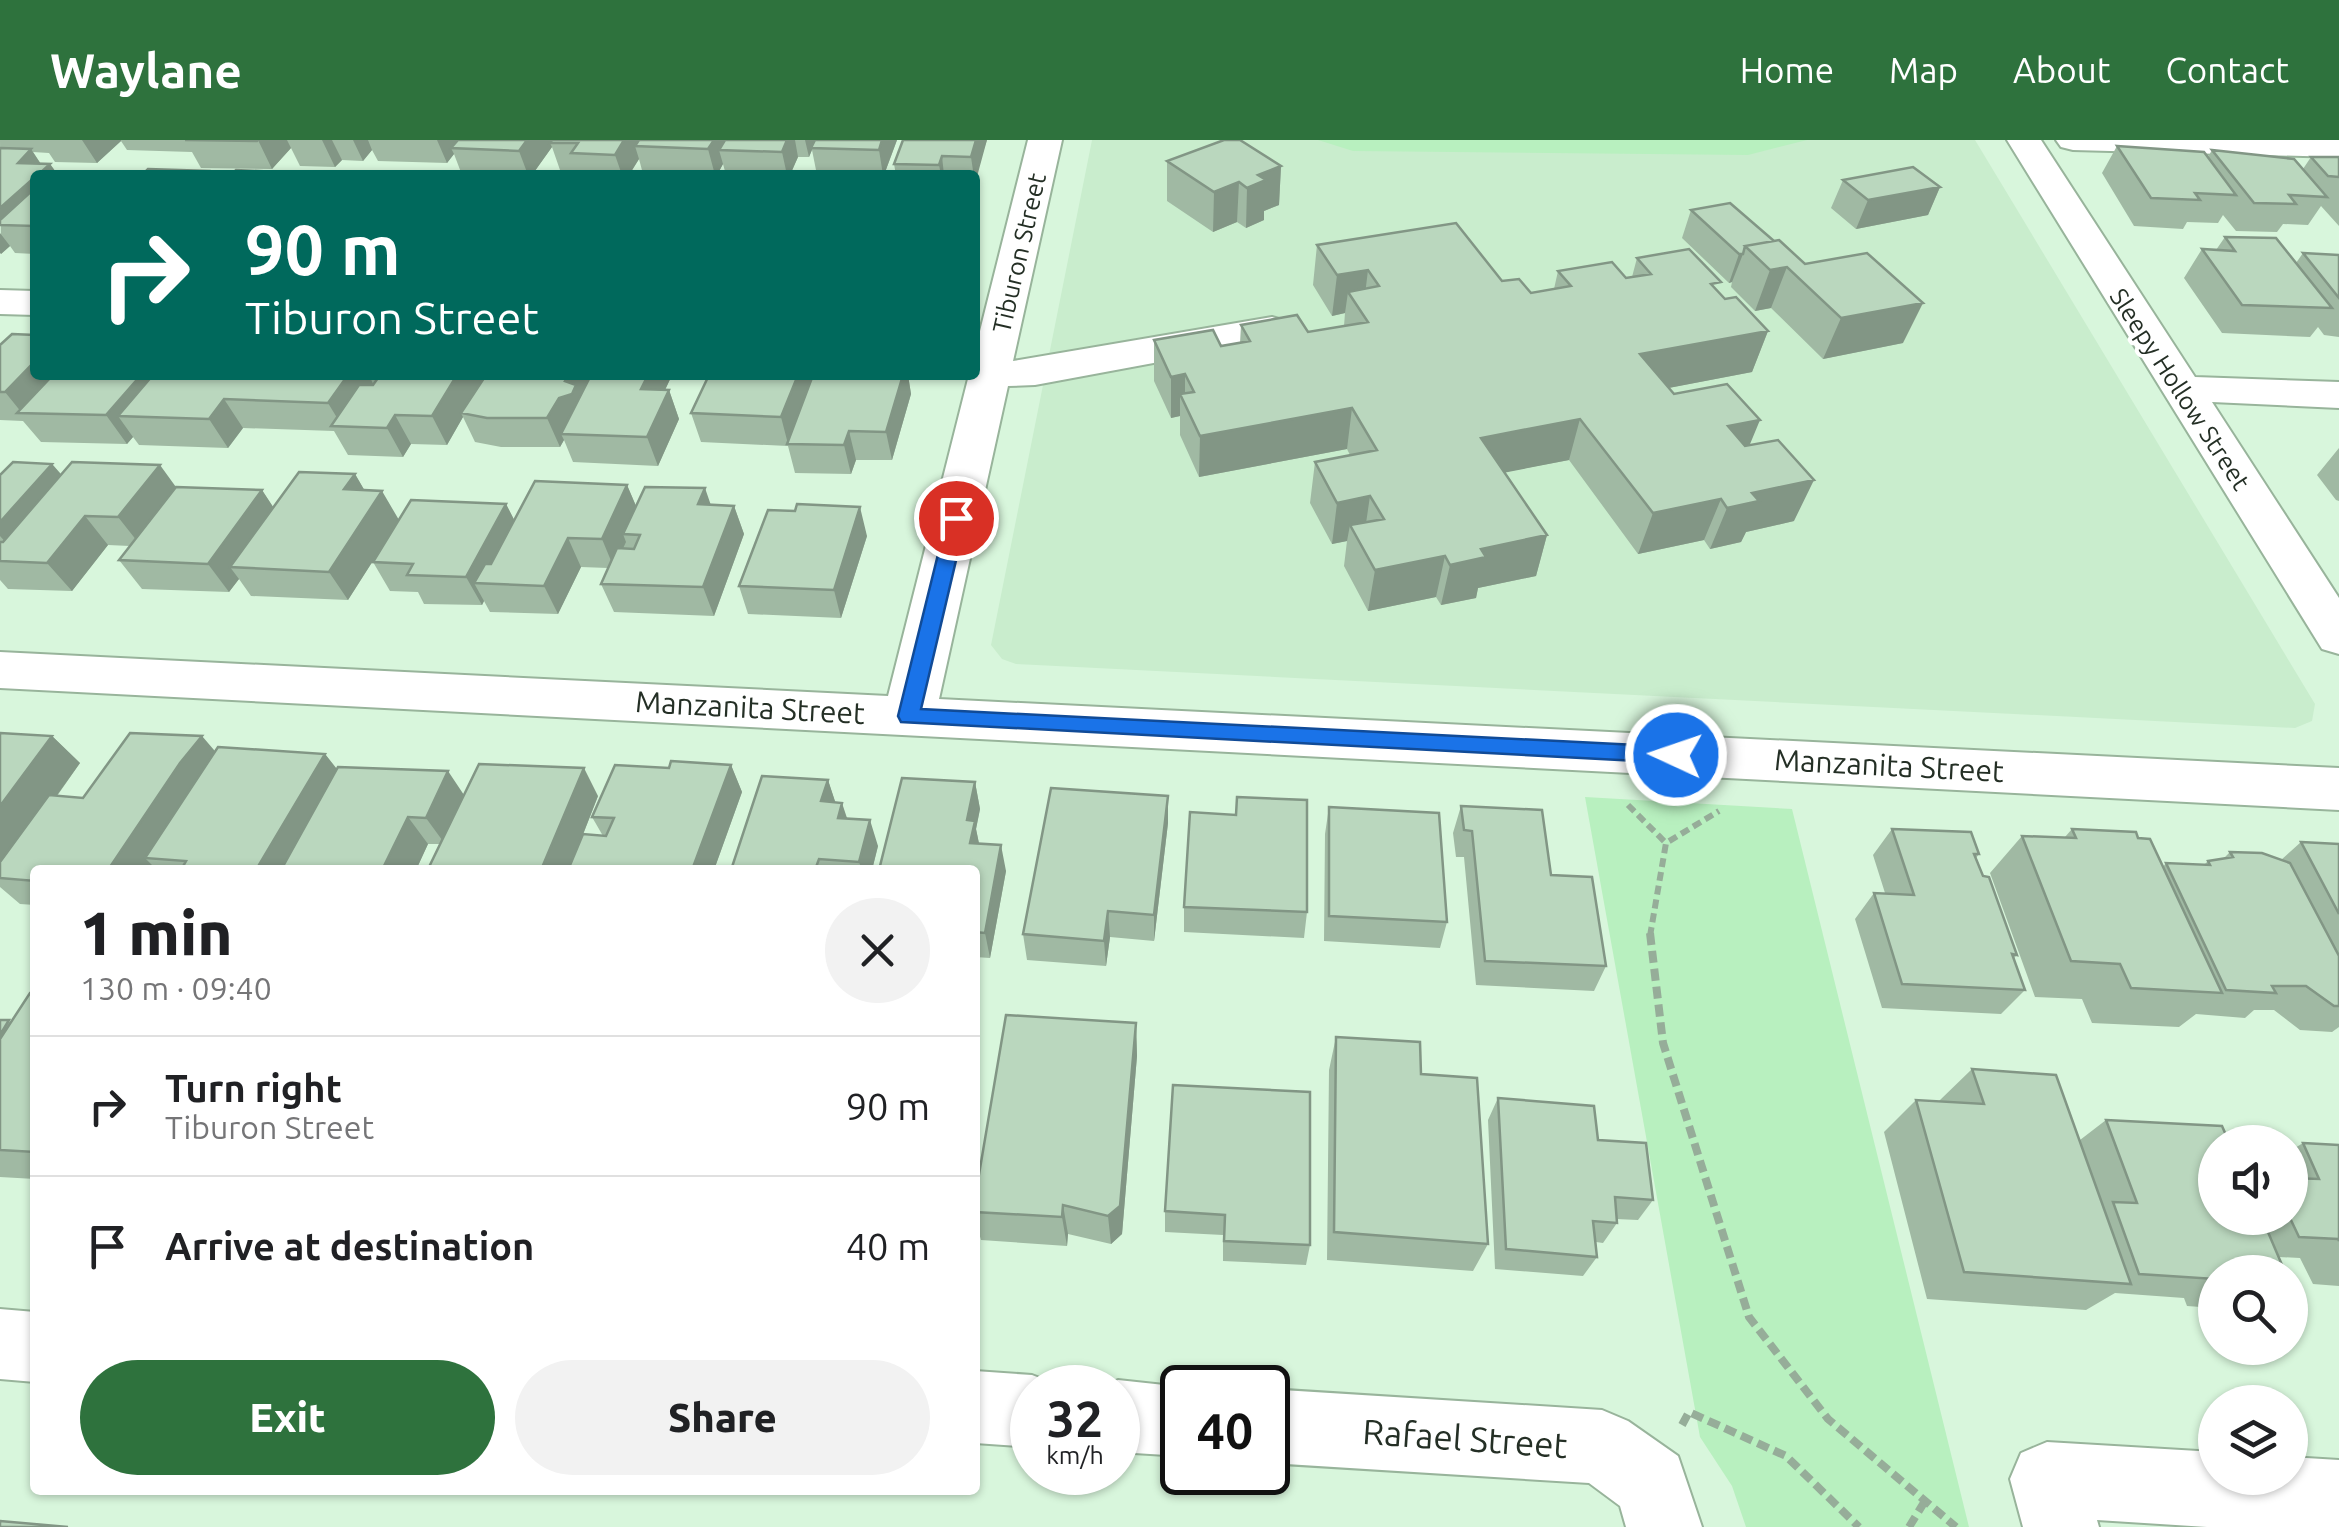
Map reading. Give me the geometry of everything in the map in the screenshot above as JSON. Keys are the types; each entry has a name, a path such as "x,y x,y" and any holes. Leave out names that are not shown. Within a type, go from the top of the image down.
{"street":[{"name":"Tiburon Street","path":"909,716 989,353 1044,140"},
{"name":"Sleepy Hollow Street","path":"2024,140 2106,275 2184,389 2339,637"},
{"path":"2073,140 2339,148"},
{"path":"0,302 30,303"},
{"path":"989,353 1035,373 1272,329"},
{"path":"2184,389 2339,395"},
{"name":"Manzanita Street","path":"0,670 2339,789"},
{"path":"0,1344 30,1346"},
{"path":"980,1407 1010,1409"},
{"name":"Rafael Street","path":"1290,1427 1602,1448 1658,1505"},
{"path":"2054,1503 2339,1498"}],"path":[{"path":"1740,758 1750,799 1711,814 1666,844 1650,927 1663,1043 1750,1317 1828,1419 1956,1527"},
{"path":"1658,1505 1689,1412 1786,1456 1859,1527"},
{"path":"1909,1527 1925,1500"}],"shaded area":[{"path":"1092,140 1975,140 2315,704 2312,721 2295,728 1016,664 1002,659 991,645"},
{"path":"1318,140 1807,140 1748,155 1353,151"},
{"path":"1585,797 1792,809 1969,1527 1746,1527 1732,1486 1700,1437"}],"building":[{"path":"458,140 527,140 519,151 451,148"},
{"path":"624,140 615,155 571,153 578,143 550,143"},
{"path":"639,140 714,140 708,149 635,146"},
{"path":"725,140 787,140 782,152 719,150"},
{"path":"815,140 882,140 879,150 811,148"},
{"path":"903,140 976,140 971,157 942,156 939,165 894,164"},
{"path":"1224,140 1240,140 1281,166 1258,175 1266,180 1247,188 1239,182 1214,192 1167,161"},
{"path":"2117,146 2204,152 2236,195 2195,193 2200,200 2151,198"},
{"path":"0,148 31,149 18,163 50,164 43,170 30,170 30,181 0,208"},
{"path":"2212,150 2294,159 2327,197 2289,195 2296,204 2254,203"},
{"path":"2311,157 2339,157 2339,177 2328,176"},
{"path":"1913,167 1940,187 1868,200 1843,180"},
{"path":"30,193 30,226 0,225 0,220"},
{"path":"1730,203 1774,241 1745,246 1743,254 1739,254 1691,210"},
{"path":"1456,223 1502,281 1519,279 1531,293 1571,286 1558,271 1612,262 1626,278 1651,274 1637,258 1689,249 1721,282 1711,284 1725,299 1736,297 1768,331 1640,354 1674,394 1727,384 1760,420 1728,426 1745,446 1778,440 1814,480 1752,493 1759,501 1727,508 1721,499 1653,513 1580,419 1481,438 1547,535 1481,549 1486,557 1450,565 1445,556 1375,570 1350,525 1384,519 1370,496 1337,503 1315,462 1377,450 1352,408 1200,436 1180,394 1194,392 1185,374 1171,377 1154,340 1213,330 1221,346 1250,341 1241,325 1297,315 1308,332 1368,322 1348,292 1379,286 1368,270 1337,275 1317,245"},
{"path":"2225,237 2276,238 2332,308 2242,305 2202,249 2235,251"},
{"path":"1779,240 1805,264 1867,253 1923,303 1841,318 1787,267 1770,270 1745,246"},
{"path":"2303,253 2339,255 2339,298"},
{"path":"12,334 30,335 30,366 5,392 0,392 0,345"},
{"path":"48,380 137,380 106,415 17,413"},
{"path":"149,380 344,380 328,403 224,399 209,419 118,416"},
{"path":"376,380 454,380 432,416 395,415 387,428 331,426 359,385 373,385"},
{"path":"483,380 566,380 576,385 572,394 559,398 547,418 487,418 461,413"},
{"path":"588,380 646,380 641,389 669,390 647,437 561,434"},
{"path":"707,380 796,380 781,417 691,413"},
{"path":"811,380 902,380 886,432 849,431 844,445 787,444"},
{"path":"13,462 52,464 0,522 0,475"},
{"path":"72,462 160,465 118,517 85,516 47,563 0,561 0,542"},
{"path":"299,472 355,474 344,489 382,491 329,572 230,567"},
{"path":"535,481 627,485 602,539 568,538 544,586 474,583 485,564 491,564"},
{"path":"176,487 262,490 208,564 119,560"},
{"path":"645,487 705,488 698,504 734,506 703,587 601,584 617,548 634,549 640,535 623,534"},
{"path":"411,500 506,504 466,577 407,575 413,564 373,562"},
{"path":"797,504 860,507 834,590 739,586 768,510 795,511"},
{"path":"0,733 52,736 0,806"},
{"path":"130,733 202,736 111,865 30,865 30,881 0,878 0,862 49,795 83,798"},
{"path":"218,747 325,754 259,865 184,865 186,861 145,858"},
{"path":"671,761 731,765 694,865 570,865 583,834 606,836 614,818 592,817 615,765 669,768"},
{"path":"479,764 584,768 543,865 430,865"},
{"path":"338,767 448,771 426,818 408,817 384,865 284,865"},
{"path":"762,776 828,780 821,801 842,803 838,818 870,820 859,862 819,859 817,865 733,865"},
{"path":"902,778 975,782 967,820 975,821 970,843 1001,845 985,933 980,932 980,865 880,865"},
{"path":"1051,788 1168,796 1154,915 1108,911 1104,941 1023,934"},
{"path":"1237,797 1307,800 1307,912 1184,907 1190,812 1236,815"},
{"path":"1461,806 1542,810 1551,875 1592,877 1606,966 1485,961 1472,831 1464,830"},
{"path":"1329,807 1439,813 1447,922 1329,916"},
{"path":"1892,829 1971,832 1979,854 1974,854 1983,876 1989,877 2017,955 2012,954 2025,990 1902,984 1874,893 1914,895"},
{"path":"2072,829 2136,832 2138,838 2150,839 2222,993 2131,988 2120,964 2071,961 2022,836 2076,838"},
{"path":"2301,842 2339,844 2339,914"},
{"path":"2230,852 2262,853 2290,863 2339,956 2339,1006 2306,986 2272,986 2276,993 2226,990 2166,863 2210,865 2208,861 2233,857"},
{"path":"30,993 30,1152 0,1150 0,1039"},
{"path":"1006,1015 1136,1023 1120,1206 1108,1216 1063,1205 1062,1217 980,1212 980,1168"},
{"path":"0,1020 9,1020 0,1035"},
{"path":"1336,1037 1420,1042 1421,1074 1477,1078 1488,1244 1334,1232"},
{"path":"1972,1069 2056,1075 2131,1284 1964,1272 1916,1100 1984,1104"},
{"path":"1173,1085 1310,1092 1310,1245 1224,1241 1225,1215 1165,1211"},
{"path":"1498,1098 1594,1106 1598,1140 1646,1143 1653,1200 1615,1197 1617,1223 1593,1221 1597,1257 1506,1249"},
{"path":"2106,1120 2203,1125 2198,1125 2198,1235 2269,1235 2278,1255 2198,1255 2198,1278 2139,1274 2113,1202 2137,1203"},
{"path":"2308,1143 2339,1145 2339,1241 2298,1235 2308,1235 2308,1179 2319,1179 2308,1154"},
{"path":"0,1521 68,1527 0,1527"}],"route":[{"path":"956,518 909,716 1676,755"}]}
